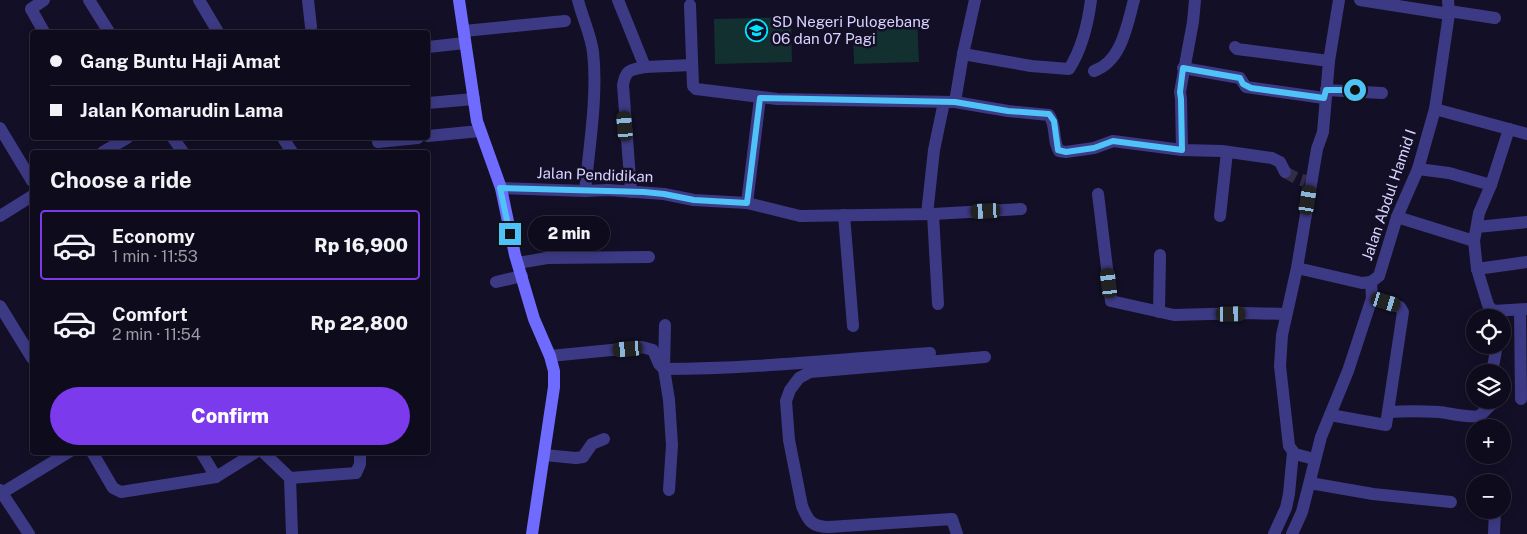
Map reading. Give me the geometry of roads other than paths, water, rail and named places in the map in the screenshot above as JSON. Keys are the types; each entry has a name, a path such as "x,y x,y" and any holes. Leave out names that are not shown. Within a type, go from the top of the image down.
{"street":[{"path":"43,30 31,10 44,0"},
{"path":"89,0 108,30"},
{"path":"199,0 217,30"},
{"path":"308,0 311,27"},
{"path":"458,0 480,131 500,188 534,319 550,356 554,371 554,387 532,534"},
{"path":"578,0 593,50 595,72 585,191"},
{"path":"618,0 644,67"},
{"path":"938,304 930,214 934,150 950,102 975,0"},
{"path":"963,54 1031,66 1069,69 1076,59 1091,0"},
{"path":"1094,71 1105,66 1117,50 1124,36 1134,0"},
{"path":"1182,150 1180,92 1193,22 1195,0"},
{"path":"1314,459 1294,453 1290,448 1280,366 1282,336 1297,268 1308,182 1323,132 1325,94 1339,0"},
{"path":"1360,0 1449,8 1495,18"},
{"path":"690,5 694,88 760,98 950,102 1008,111 1049,114 1054,121 1056,145 1059,151 1066,152 1094,148 1113,141 1182,150 1227,152 1272,158 1280,162 1285,172"},
{"name":"Jalan Abdul Hamid I","path":"1292,534 1302,512 1314,459 1348,371 1372,298 1371,282 1379,276 1397,217 1418,169 1435,109 1449,8"},
{"path":"430,46 464,37 565,21"},
{"path":"1235,47 1237,49 1329,62"},
{"path":"631,192 623,85 625,74 628,71 644,67 692,65"},
{"path":"1183,68 1240,78 1243,84 1251,88 1325,94 1382,93"},
{"path":"430,103 474,98"},
{"path":"747,203 760,98"},
{"path":"1435,109 1527,134"},
{"path":"0,128 30,178"},
{"path":"1491,309 1488,305 1477,269 1474,241 1479,213 1491,185 1510,129"},
{"path":"430,136 480,131"},
{"path":"378,142 398,140"},
{"path":"1220,216 1227,152"},
{"path":"1418,169 1449,173 1491,185"},
{"name":"Jalan Pendidikan","path":"500,188 608,190 664,194 694,200 747,203 796,216 930,214 1021,209"},
{"path":"1098,194 1111,301 1174,315 1286,314"},
{"path":"0,216 30,197"},
{"path":"844,215 853,326"},
{"path":"1397,217 1474,241"},
{"path":"1477,226 1527,222"},
{"path":"1159,312 1160,254"},
{"path":"518,263 547,258 649,257"},
{"path":"1477,269 1527,262"},
{"path":"1297,268 1362,283 1371,282"},
{"path":"496,282 522,276"},
{"path":"1330,415 1386,425 1403,312 1400,307 1372,298"},
{"path":"0,306 30,355"},
{"path":"1511,312 1524,310 1524,399 1511,399"},
{"path":"665,326 664,369 669,400 672,445 669,490"},
{"path":"550,356 650,348 664,369 774,366 972,350"},
{"path":"957,534 952,519 830,527 818,527 812,523 805,515 802,506 789,440 786,400 798,378 810,372 985,357"},
{"path":"1388,412 1438,412 1476,416 1487,409"},
{"path":"544,455 580,458 583,457 592,444 604,439"},
{"path":"1274,534 1286,508 1294,453"},
{"path":"29,534 1,491 64,455"},
{"path":"94,455 113,488 121,492 216,477 251,455"},
{"path":"203,455 216,477"},
{"path":"266,455 290,478 292,534"},
{"path":"290,478 356,473 360,464 360,455"},
{"path":"1310,483 1373,494 1450,502"},
{"path":"1494,534 1495,519"}],"tunnel":[{"path":"1285,172 1305,181"}],"place":[{"name":"SD Negeri Pulogebang 06 dan 07 Pagi","path":"756,31"}]}
